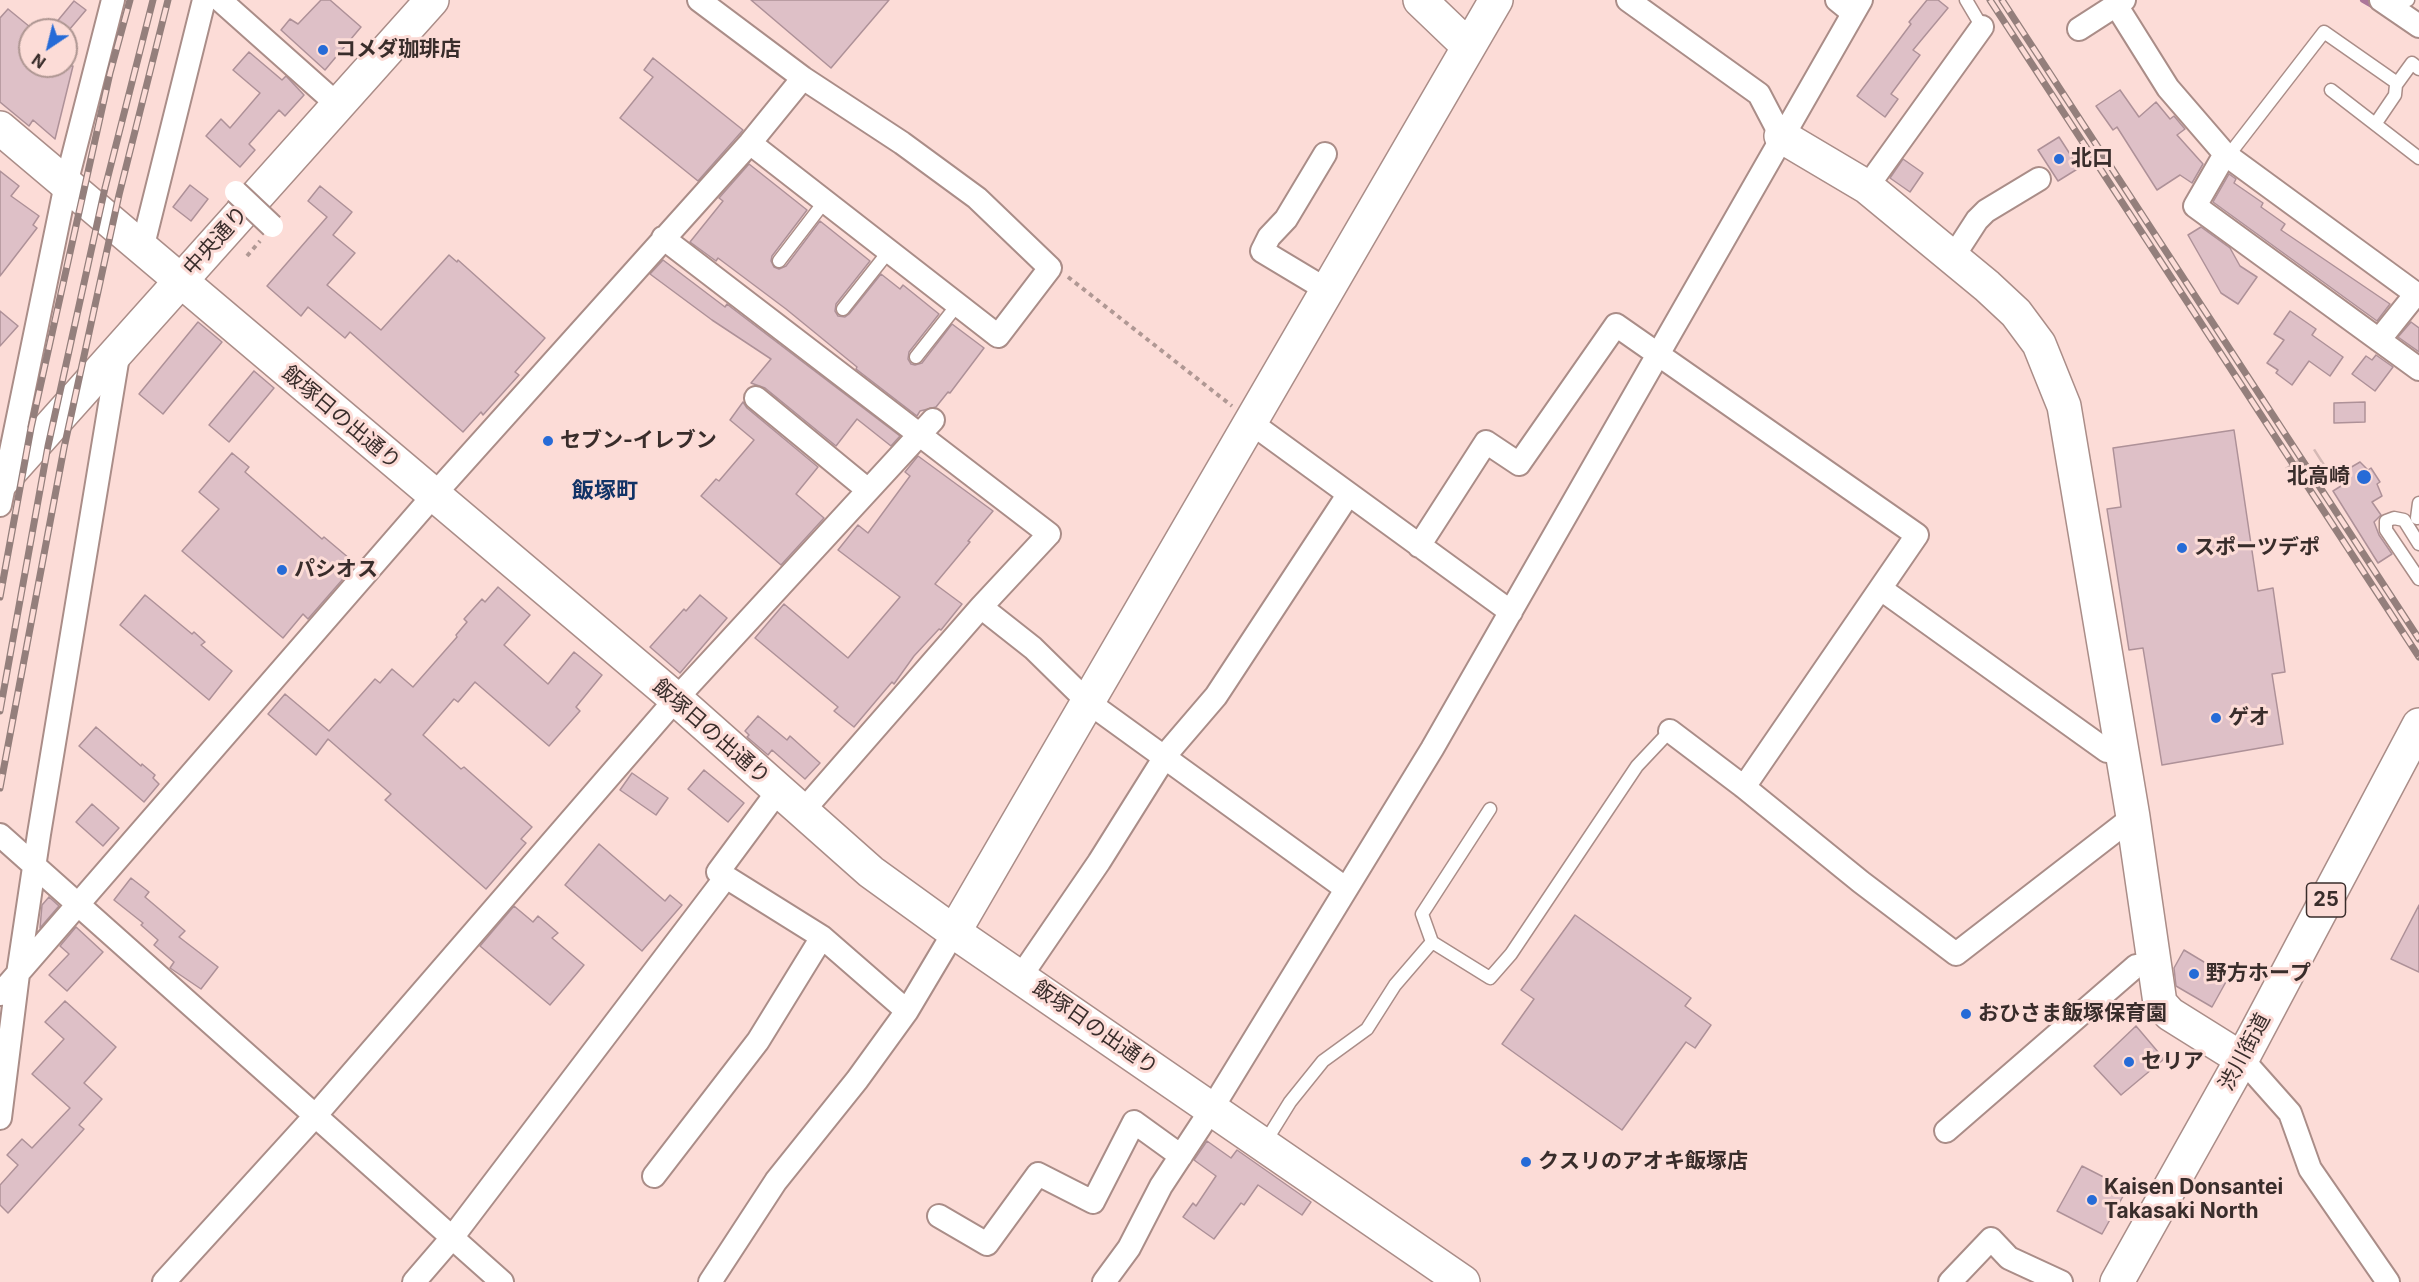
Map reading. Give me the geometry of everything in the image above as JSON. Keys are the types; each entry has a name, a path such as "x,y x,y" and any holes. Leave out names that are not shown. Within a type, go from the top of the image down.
{"street":[{"path":"2,488 66,184 113,0"},
{"path":"142,249 204,0"},
{"path":"220,0 338,105"},
{"name":"中央通り","path":"2,488 119,348 432,0"},
{"path":"699,0 803,78 902,143 977,198 1050,268 998,336 750,142"},
{"path":"1420,0 1468,46"},
{"path":"710,1282 776,1181 857,1080 907,1011 1496,0"},
{"path":"1628,0 1759,94 1781,136 1868,187 1953,257 2016,313 2039,344 2064,406 2133,817 2160,1002 2170,1014 2242,1059 2289,1113 2310,1169 2388,1282"},
{"path":"2394,2 2419,26"},
{"path":"2079,28 2120,3 2168,88 2227,155 2418,295 2379,340"},
{"path":"1104,1282 1129,1248 1161,1186 1211,1110 1432,749 1659,354 1781,136 1850,4"},
{"path":"1868,187 1982,27"},
{"path":"0,994 79,906 433,496 750,142 803,78"},
{"name":"飯塚日の出通り","path":"0,128 676,699 871,872 1211,1110 1463,1282"},
{"path":"1325,154 1286,219 1269,237 1262,251 1327,290"},
{"path":"2227,155 2195,206 2419,369"},
{"path":"1953,257 1977,220 1986,211 2039,179"},
{"path":"236,192 272,226"},
{"path":"663,238 926,427 1049,534 981,607 802,812"},
{"path":"1419,546 1486,442 1519,464 1616,325 1917,535 1744,787"},
{"path":"0,1118 34,867 119,348"},
{"path":"756,398 868,490"},
{"path":"1251,422 1511,612"},
{"path":"164,1282 315,1116 676,699 926,427"},
{"path":"1021,976 1099,862 1165,757 1215,696 1348,495"},
{"path":"1881,589 2107,751 2121,750"},
{"path":"981,607 1033,648 1088,702 1345,888"},
{"path":"1670,731 1956,954 2133,817"},
{"name":"渋川街道","path":"2117,1282 2242,1059 2416,738"},
{"path":"778,790 718,872 822,938 907,1011"},
{"path":"0,835 451,1239 502,1282"},
{"path":"414,1282 451,1239 726,877"},
{"path":"654,1176 758,1041 822,938"},
{"path":"1946,1131 2136,966 2154,965"},
{"path":"939,1216 987,1244 1038,1174 1093,1202 1134,1122 1181,1156"},
{"path":"1950,1282 1991,1239 2009,1258 2061,1282"}],"lane":[{"path":"1966,0 1982,27"},
{"path":"2227,155 2324,32 2397,83"},
{"path":"2376,123 2395,95 2397,83 2412,63 2419,69"},
{"path":"2331,90 2419,158"},
{"path":"779,261 825,201"},
{"path":"843,309 889,251"},
{"path":"916,357 958,304"},
{"path":"2417,518 2419,503"},
{"path":"2419,544 2403,520 2394,518 2386,522 2386,530 2419,579"},
{"path":"1490,809 1422,914 1432,942 1490,978 1511,954 1637,766 1670,731"},
{"path":"1263,1145 1290,1102 1323,1061 1367,1029 1395,985 1432,942"}],"path":[{"path":"1050,268 1059,271 1240,411 1251,422"}],"building":[{"name":"コメダ珈琲店","path":"321,0 330,0 361,27 325,70 281,30 290,19 298,24"},
{"path":"751,0 889,0 831,68"},
{"path":"1927,0 1938,0 1948,8 1913,50 1920,55 1891,94 1898,99 1885,117 1857,96"},
{"path":"74,1 86,10 78,19 60,18"},
{"path":"8,9 19,18 18,78 70,78 55,139 33,120 29,126 0,102 0,18"},
{"path":"249,52 282,80 286,76 304,95 285,116 279,110 249,144 255,150 240,167 206,136 221,119 230,128 260,93 233,70"},
{"path":"653,58 743,130 698,181 620,118 653,77 644,70"},
{"path":"2120,90 2139,117 2156,102 2170,119 2174,116 2185,129 2177,135 2203,164 2192,183 2180,175 2157,190 2117,127 2113,130 2096,106"},
{"name":"北口","path":"2059,137 2079,168 2058,181 2038,150"},
{"path":"1903,159 1923,173 1910,192 1890,178"},
{"path":"749,164 807,210 772,256 771,261 774,267 779,269 786,266 820,221 870,261 836,304 835,311 838,316 845,317 849,314 881,274 900,289 903,285 939,314 909,352 908,359 911,364 922,363 952,324 984,348 950,393 948,392 936,407 920,411 917,416 856,369 857,367 786,309 718,258 716,261 690,242 723,201 719,198"},
{"path":"0,171 19,186 11,196 39,216 33,225 37,228 0,276"},
{"path":"2229,174 2236,179 2234,183 2263,203 2261,207 2285,224 2281,230 2390,304 2377,321 2213,202"},
{"path":"190,185 208,199 191,221 173,207"},
{"path":"320,186 352,212 333,235 355,253 327,285 381,330 449,255 457,262 458,260 545,338 515,372 519,375 483,415 481,412 463,432 350,332 345,338 308,307 301,316 267,286 327,217 308,201"},
{"path":"2201,227 2230,248 2240,266 2257,277 2238,304 2221,293 2188,235"},
{"path":"663,260 725,307 727,304 900,436 891,446 857,419 836,446 765,388 751,383 771,359 712,320 650,274"},
{"path":"0,311 18,326 0,346"},
{"path":"2290,311 2316,329 2312,335 2343,357 2330,376 2309,361 2292,385 2276,373 2278,370 2267,363 2284,340 2274,334"},
{"path":"198,322 222,342 163,414 139,394"},
{"path":"2411,322 2419,328 2419,352 2398,337"},
{"path":"2376,355 2393,367 2375,391 2352,374 2366,356 2372,360"},
{"path":"254,371 274,388 229,442 209,425"},
{"path":"743,402 747,408 818,467 796,494 824,518 781,565 701,496 716,479 719,481 754,440 730,420"},
{"path":"2365,402 2365,422 2334,423 2334,403"},
{"name":"スポーツデポ","path":"2234,430 2258,591 2273,588 2285,672 2272,674 2283,744 2162,765 2143,648 2129,650 2107,509 2121,507 2113,448"},
{"path":"232,453 249,467 245,472 322,539 324,537 356,564 308,619 303,614 283,638 182,551 219,509 199,492"},
{"path":"918,456 993,511 935,584 962,604 854,727 834,711 838,707 755,638 784,604 848,658 900,597 838,550 858,525 868,533 910,476 905,472"},
{"path":"2360,462 2368,470 2371,468 2380,482 2377,484 2382,496 2372,502 2381,515 2374,522 2379,535 2392,554 2378,563 2333,491 2349,481 2343,472"},
{"path":"498,587 530,615 504,645 548,684 574,652 602,675 576,707 580,711 549,746 475,682 458,702 454,699 423,735 461,769 464,767 532,827 521,839 526,843 486,889 385,800 391,794 328,739 316,755 268,714 285,694 329,731 375,679 380,683 392,669 413,687 457,637 456,635 467,622 464,619 482,599 485,602"},
{"path":"145,595 192,634 194,632 205,642 201,645 232,671 209,700 120,625"},
{"path":"700,595 727,618 680,673 650,647 684,609 686,611"},
{"path":"758,716 787,740 790,736 820,763 805,779 772,750 768,755 747,737 749,735 745,731"},
{"path":"96,727 141,766 142,764 155,775 153,778 159,784 144,802 79,746"},
{"path":"704,770 744,803 728,822 688,789"},
{"path":"632,773 668,798 656,815 620,790"},
{"path":"92,804 119,828 103,846 76,822"},
{"path":"599,844 665,901 670,895 682,905 642,951 565,885"},
{"path":"131,878 149,892 145,897 185,931 179,937 218,967 201,989 170,968 174,962 154,945 158,940 141,925 143,923 114,900"},
{"path":"49,897 59,906 40,928 42,905"},
{"path":"2419,905 2419,972 2391,959"},
{"path":"514,906 533,922 538,916 558,933 552,938 584,965 550,1005 480,946"},
{"path":"1575,915 1691,998 1685,1006 1711,1025 1695,1048 1686,1042 1622,1130 1502,1044 1534,999 1521,990"},
{"path":"76,927 103,952 67,991 49,975 69,954 60,946"},
{"name":"野方ホープ","path":"2184,950 2209,965 2208,968 2227,980 2212,1007 2176,986 2174,968"},
{"path":"65,1001 116,1047 84,1083 102,1099 79,1125 84,1129 8,1213 0,1205 0,1185 18,1165 7,1155 22,1139 32,1148 70,1108 32,1074 64,1039 45,1022"},
{"name":"セリア","path":"2136,1026 2164,1059 2121,1095 2094,1066"},
{"path":"1207,1141 1231,1158 1237,1150 1311,1202 1302,1215 1258,1185 1244,1205 1241,1203 1214,1239 1183,1217 1193,1203 1196,1206 1216,1176 1194,1160"},
{"name":"Kaisen Donsantei Takasaki North","path":"2082,1166 2127,1189 2102,1234 2057,1211"}],"waterway":[{"path":"2363,0 2377,8"}],"tunnel":[{"path":"2291,477 2321,458"}],"railway":[{"path":"0,597 31,428 110,73 130,0"},
{"path":"0,711 48,446 105,188 153,0"},
{"path":"0,788 64,448 119,195 168,0"},
{"path":"1990,0 2419,657"},
{"path":"2002,0 2419,639"}],"place":[{"name":"コメダ珈琲店","path":"323,50"},
{"name":"北口","path":"2059,159"},
{"name":"セブン-イレブン","path":"548,441"},
{"name":"北高崎","path":"2364,477"},
{"name":"スポーツデポ","path":"2182,548"},
{"name":"パシオス","path":"282,570"},
{"name":"ゲオ","path":"2216,718"},
{"name":"野方ホープ","path":"2194,974"},
{"name":"おひさま飯塚保育園","path":"1966,1014"},
{"name":"セリア","path":"2129,1062"},
{"name":"クスリのアオキ飯塚店","path":"1526,1162"},
{"name":"Kaisen Donsantei Takasaki North","path":"2092,1200"}],"district":[{"name":"飯塚町","path":"605,491"}]}
